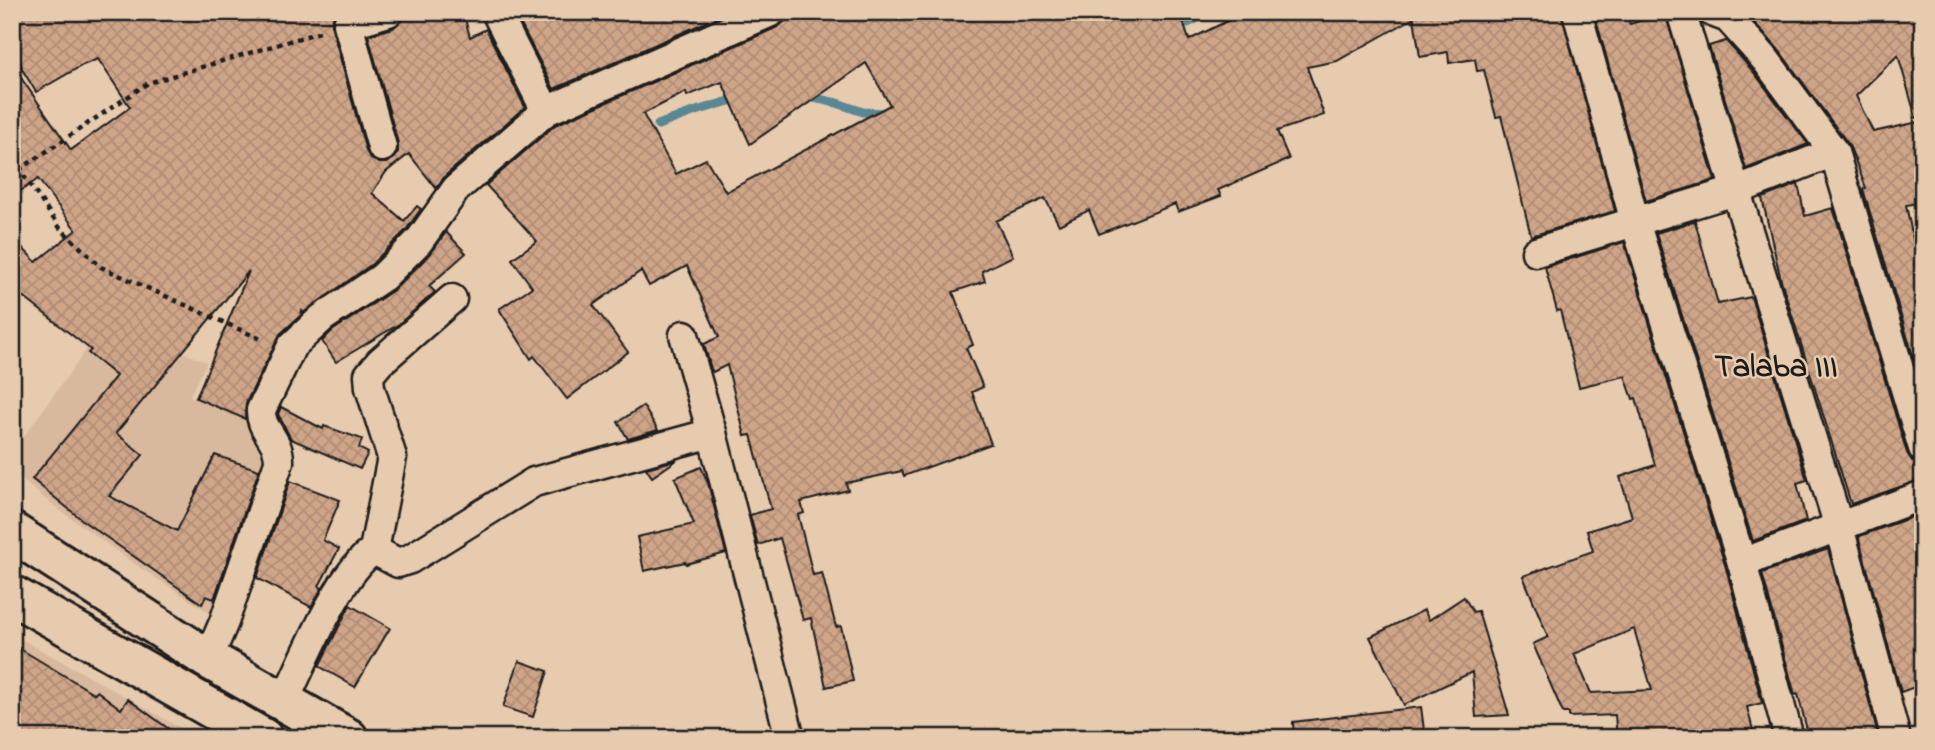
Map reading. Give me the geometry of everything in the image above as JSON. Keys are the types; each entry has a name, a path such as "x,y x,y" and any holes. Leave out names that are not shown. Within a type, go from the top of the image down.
{"highway":[{"path":"16,535 208,659 348,738"},
{"path":"12,595 139,665 251,735"}],"street":[{"path":"382,147 348,24 388,12"},
{"path":"496,12 546,111"},
{"path":"208,659 224,622 279,462 279,451 261,418 261,410 292,346 322,318 383,277 419,241 442,206 462,183 546,111 771,12"},
{"path":"1577,12 1635,222 1742,563 1789,738"},
{"path":"1681,12 1839,527 1896,738"},
{"path":"1712,12 1728,18 1765,59 1834,152 1923,448"},
{"path":"1536,252 1735,191 1834,152"},
{"path":"284,704 345,582 358,564 374,550 393,457 370,388 369,374 452,299"},
{"path":"684,335 712,433 790,738"},
{"path":"374,550 398,563 411,559 534,482 712,433"},
{"path":"1742,563 1923,495"}],"path":[{"path":"19,170 148,83 348,24"},
{"path":"12,159 60,228 101,267 266,342 292,346"}],"shaded area":[{"path":"117,307 181,352 207,362 190,396 254,424 274,449 216,617 136,565 12,472 12,453"},
{"path":"12,634 92,678 198,738 12,738"}],"building":[{"path":"12,12 336,12 332,19 332,28 366,151 371,159 386,163 398,152 398,143 368,35 393,28 402,20 430,12 463,12 470,37 486,29 525,107 445,176 436,188 409,154 386,172 372,193 404,221 417,206 421,209 406,230 372,264 303,313 302,311 280,334 246,403 245,419 196,398 249,271 116,433 143,455 109,496 177,531 215,455 259,470 214,599 206,596 202,604 86,523 32,479 116,376 88,353 91,350 12,288 12,237 36,262 76,230 38,179 12,197 12,65 71,150 130,107 98,59 36,92 22,69 12,29"},
{"path":"729,12 554,89 515,13"},
{"path":"787,12 1180,12 1189,40 1245,12 1561,12 1615,211 1531,236 1501,116 1496,117 1484,70 1477,71 1475,59 1449,63 1448,52 1420,57 1414,18 1337,61 1307,67 1324,115 1277,131 1289,159 1218,190 1221,196 1178,212 1175,204 1099,234 1089,210 1059,225 1045,198 996,221 1013,256 982,271 985,281 953,292 973,345 966,348 983,387 972,392 991,444 904,476 902,471 846,483 848,490 801,502 804,513 798,515 813,575 822,573 836,627 841,626 853,681 826,687 811,618 803,620 780,538 758,545 750,515 771,509 751,435 745,436 727,365 713,372 711,369 704,344 719,337 687,266 649,286 641,271 593,305 628,352 567,399 534,356 531,359 499,309 532,287 512,259 537,241 486,185 555,125 778,27 785,21","holes":["866,63 890,105 726,192 706,159 676,174 643,114 686,92 687,96 722,82 750,144"]},
{"path":"1594,12 1626,12 1630,24 1665,13 1715,180 1646,201"},
{"path":"1745,12 1923,12 1923,117 1916,118 1898,55 1856,96 1873,132 1923,121 1923,144 1914,146 1923,202 1906,205 1918,263 1914,264 1923,292 1923,389 1863,189 1866,188 1849,145 1778,49"},
{"path":"1726,41 1752,70 1808,144 1746,169 1709,46"},
{"path":"1798,184 1805,216 1833,208 1907,453 1912,461 1923,464 1923,479 1851,504 1781,280 1762,198"},
{"path":"1695,221 1718,304 1751,297 1807,480 1797,483 1806,521 1753,541 1656,233"},
{"path":"446,232 466,253 429,286 435,292 399,324 336,362 322,341 332,331 395,289 431,253"},
{"path":"1624,242 1726,568 1762,703 1747,707 1755,738 1665,738 1664,735 1617,738 1615,715 1569,717 1569,713 1563,713 1533,644 1548,637 1523,576 1593,551 1587,531 1632,517 1620,477 1655,465 1636,398 1633,399 1625,376 1579,387 1560,310 1557,311 1545,267","holes":["1634,629 1652,690 1591,693 1574,654"]},
{"path":"643,406 658,430 628,439 618,422"},
{"path":"281,407 323,429 324,426 362,439 359,448 368,453 360,469 291,439 278,414"},
{"path":"677,460 652,477 646,468"},
{"path":"701,467 708,483 726,553 686,564 685,562 644,571 637,537 694,524 675,478"},
{"path":"290,481 340,500 323,540 339,549 311,607 257,578"},
{"path":"1923,513 1923,684 1901,692 1859,539 1860,536"},
{"path":"1828,549 1879,738 1809,738 1762,573"},
{"path":"1464,597 1473,612 1478,611 1509,715 1476,717 1472,672 1404,705 1370,637 1424,610 1429,620"},
{"path":"350,605 390,628 355,687 319,666"},
{"path":"12,644 95,694 97,691 121,709 128,699 181,738 26,738 12,729"},
{"path":"519,661 548,671 533,717 503,707"},
{"path":"1421,707 1425,738 1294,738 1293,722"}],"waterway":[{"path":"1175,29 1211,12"},
{"path":"805,96 863,112 887,113"},
{"path":"658,125 739,98"}],"district":[{"name":"Talaba III","path":"1776,365"}]}
